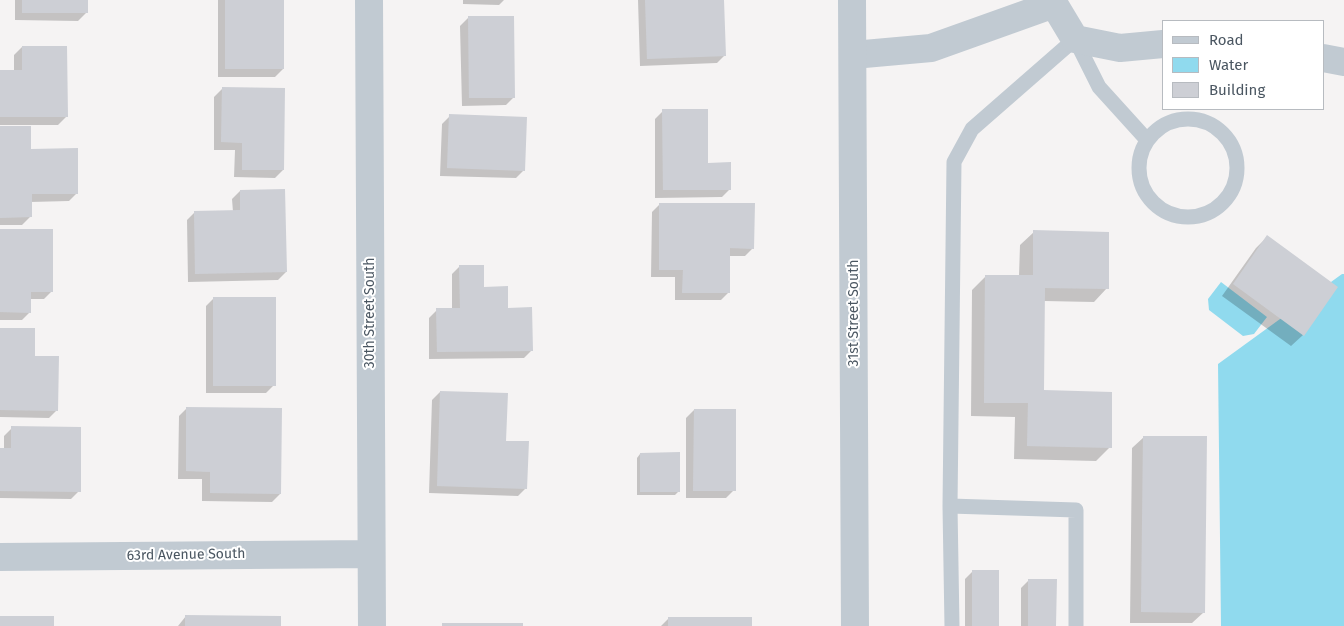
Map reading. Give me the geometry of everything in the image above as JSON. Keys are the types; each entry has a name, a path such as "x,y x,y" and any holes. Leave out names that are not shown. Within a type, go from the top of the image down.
{"street":[{"name":"30th Street South","path":"369,0 372,626"},
{"name":"31st Street South","path":"852,0 855,626"},
{"path":"853,55 931,48 1046,2 1075,39 1120,48 1162,44"},
{"path":"1324,58 1344,62"},
{"name":"63rd Avenue South","path":"0,557 371,554"}],"lane":[{"path":"952,626 950,506 954,162 972,129 1075,39 1099,87 1147,140"},
{"path":"1187,119 1202,121 1216,128 1228,139 1234,152 1237,168 1234,184 1227,199 1214,210 1198,216 1182,217 1165,212 1152,202 1143,188 1139,172 1140,155 1147,140 1158,129 1172,122 1187,119"},
{"path":"950,506 1076,510 1076,626"}],"water":[{"path":"1344,274 1344,626 1221,626 1218,364"},
{"path":"1221,282 1267,317 1254,334 1243,336 1209,310 1208,299"}],"building":[{"path":"22,0 88,0 88,13 22,13"},
{"path":"225,0 284,0 284,69 225,69"},
{"path":"645,0 724,0 726,56 647,59"},
{"path":"468,16 514,16 515,98 469,98"},
{"path":"22,46 67,46 68,117 0,117 0,70 22,70"},
{"path":"222,87 285,88 284,170 242,170 242,143 221,142"},
{"path":"662,109 708,109 708,163 731,162 731,190 663,190"},
{"path":"449,114 527,117 525,171 447,168"},
{"path":"0,126 31,126 31,149 78,148 78,194 32,194 32,217 0,218"},
{"path":"285,189 287,272 195,274 194,211 240,210 240,190"},
{"path":"659,203 755,203 754,249 730,248 730,293 682,293 683,270 659,270"},
{"path":"0,229 53,229 53,292 31,292 31,313 0,312"},
{"path":"1033,230 1109,232 1109,289 1045,288 1044,390 1112,392 1112,448 1027,446 1028,403 984,403 985,275 1033,275"},
{"path":"1267,235 1338,287 1304,336 1233,284"},
{"path":"459,265 484,265 484,287 508,286 508,308 532,307 533,351 437,352 436,308 460,308"},
{"path":"213,297 276,297 276,386 213,386"},
{"path":"0,328 35,328 35,356 59,356 58,411 0,410"},
{"path":"440,391 508,393 506,441 529,441 527,489 437,486"},
{"path":"186,407 282,408 281,494 210,493 210,472 186,471"},
{"path":"694,409 736,409 736,491 693,491"},
{"path":"11,426 81,427 81,492 0,491 0,448 11,448"},
{"path":"1143,436 1207,436 1205,613 1141,612"},
{"path":"680,452 680,492 640,492 640,453"},
{"path":"972,570 999,570 999,626 972,626"},
{"path":"1028,579 1057,579 1056,626 1028,626"},
{"path":"185,615 281,616 281,626 185,626"},
{"path":"0,616 54,616 54,626 0,626"},
{"path":"668,617 752,617 752,626 668,626"},
{"path":"442,623 523,623 523,626 442,626"}]}
